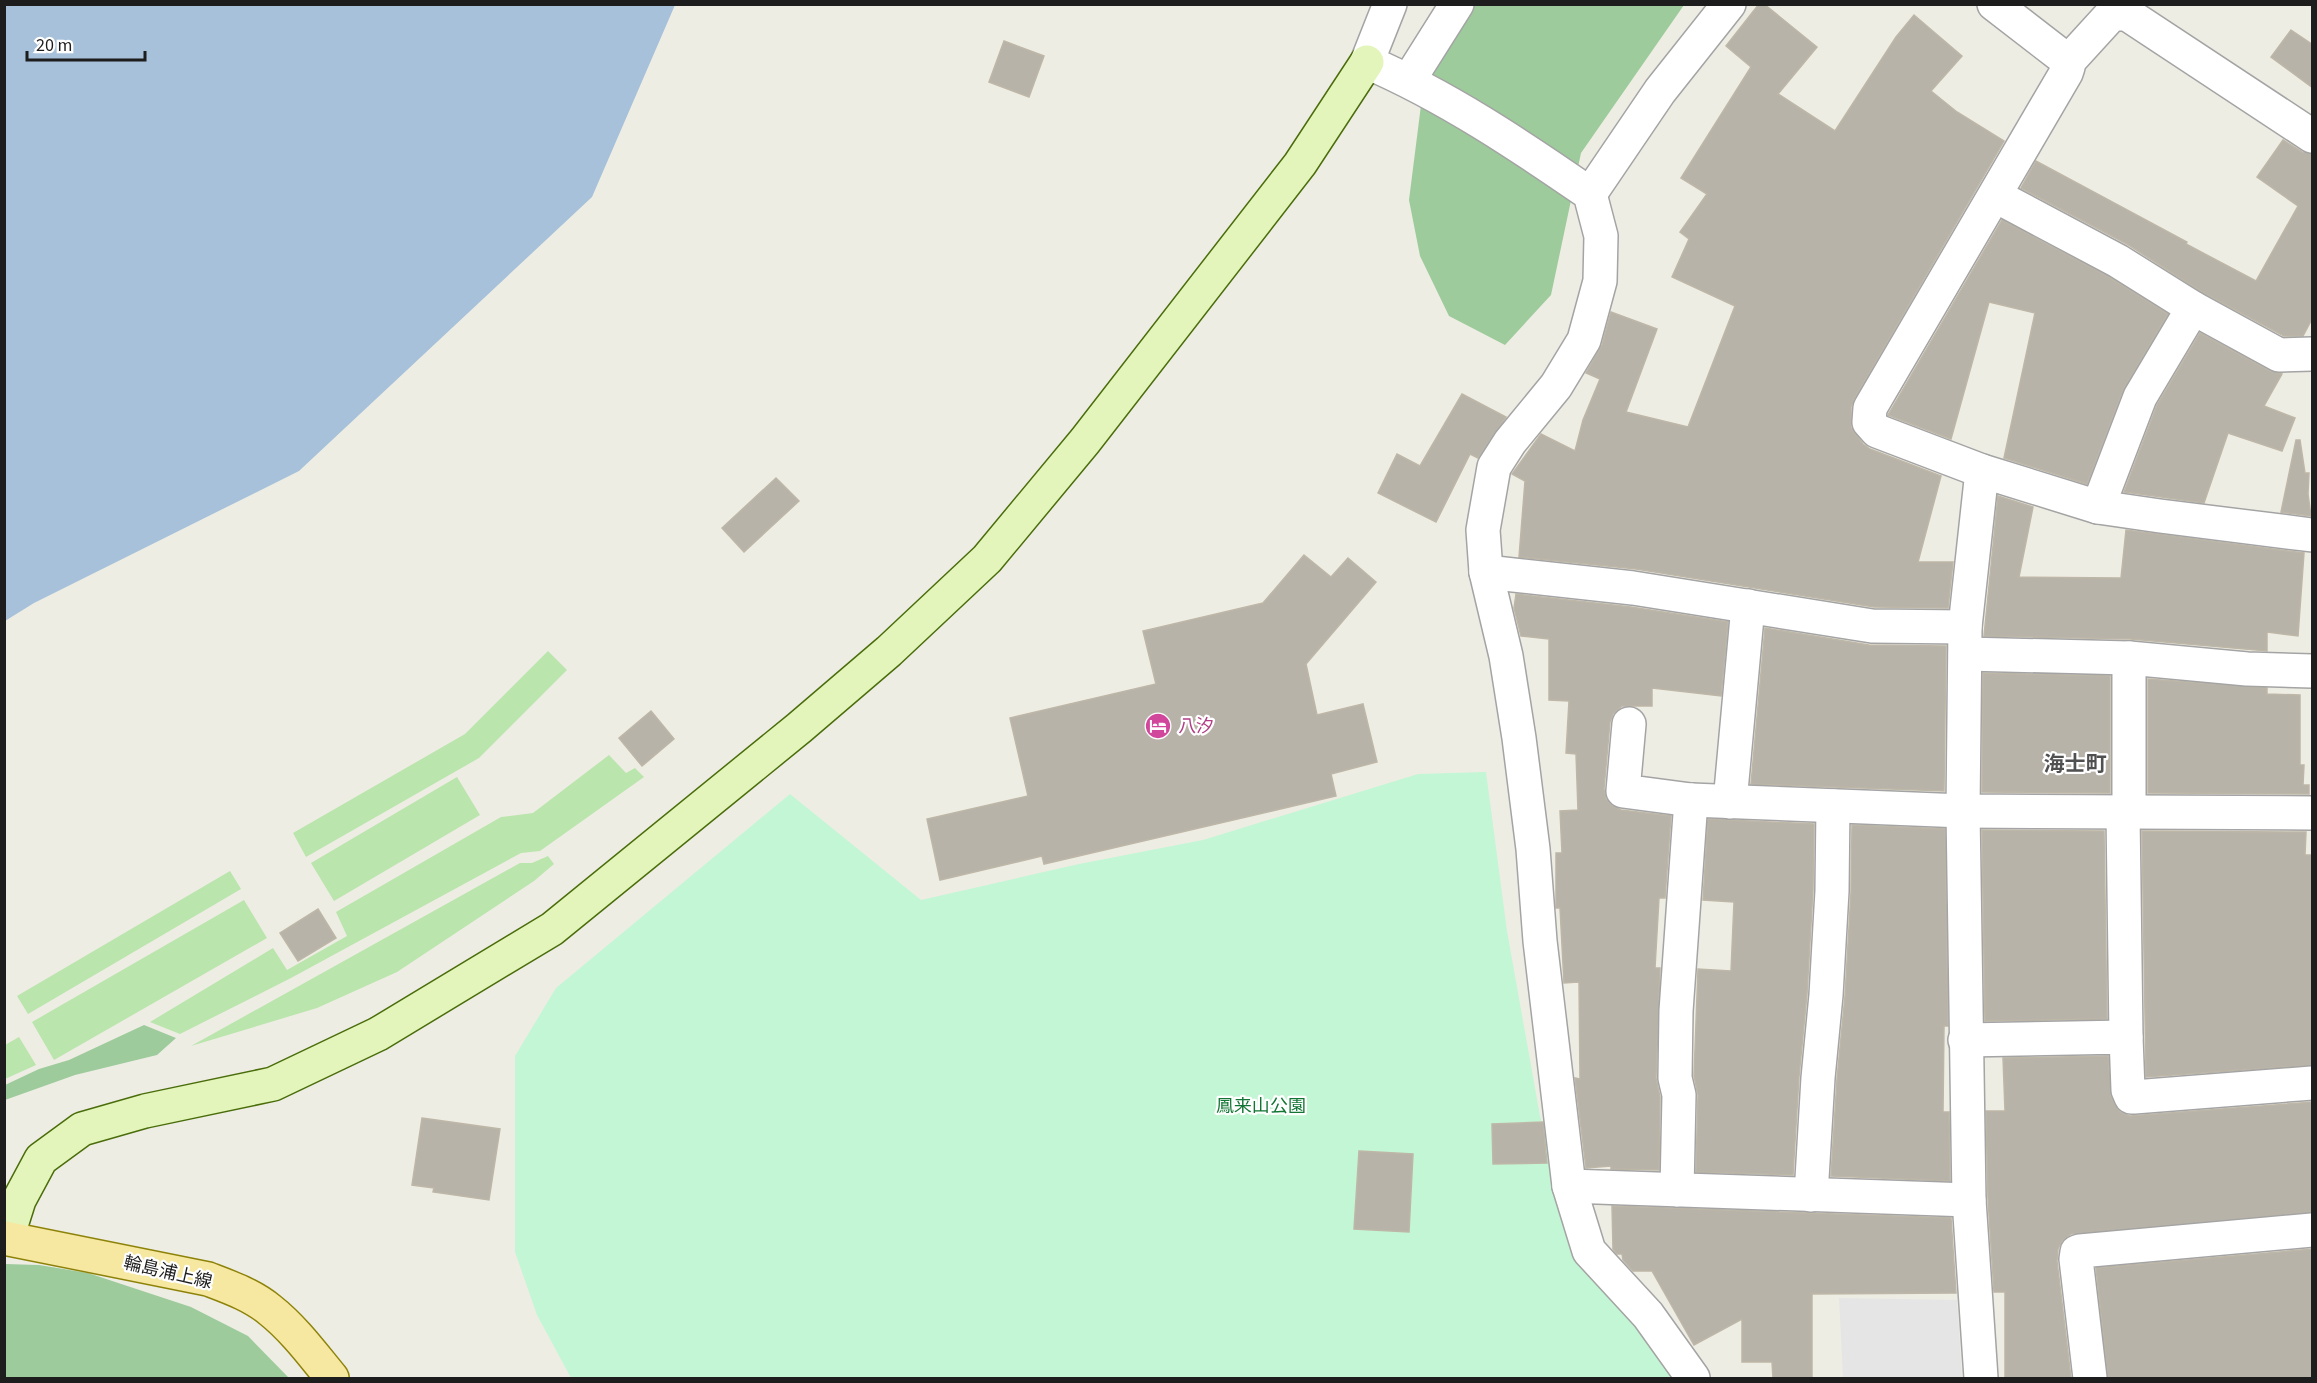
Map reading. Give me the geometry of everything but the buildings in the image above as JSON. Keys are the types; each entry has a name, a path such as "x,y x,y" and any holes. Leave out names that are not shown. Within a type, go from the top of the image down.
{"main road":[{"name":"輪島浦上線","path":"6,1238 208,1279 239,1291 268,1308 289,1327 332,1378"}],"street":[{"path":"6,1238 19,1200 41,1159 82,1129 145,1111 273,1084 378,1034 552,929 799,728 880,658 987,559 1065,466 1294,172 1366,62 1390,4"},
{"path":"1409,80 1457,4"},
{"path":"1590,194 1660,91 1729,4"},
{"path":"1994,4 2067,63"},
{"path":"2313,136 2127,14 2116,14 2109,17 2067,63 2066,74 1870,408 1869,422 1876,431 1982,471 2098,507 2313,534"},
{"path":"1366,62 1409,80 1537,157 1590,194 1601,236 1600,281 1584,340 1556,386 1510,442 1494,467 1483,530 1486,572 1506,656 1520,738 1533,849 1540,941 1569,1186 1589,1251 1648,1315 1693,1378"},
{"path":"1996,196 2118,261 2193,308 2280,356 2313,354"},
{"path":"2098,507 2140,397 2193,308"},
{"path":"1981,1378 1969,1200 1963,811 1966,641 1982,471"},
{"path":"1486,572 1633,588 1966,641 2247,669 2313,671"},
{"path":"1730,802 1748,606"},
{"path":"2129,658 2126,1036 2128,1090 2131,1097 2313,1083"},
{"path":"1629,724 1623,790 1691,800 1963,811 2313,813"},
{"path":"1677,1190 1679,1095 1674,1078 1676,1011 1691,800"},
{"path":"1811,1195 1818,1078 1828,972 1833,806"},
{"path":"1965,1040 2126,1036"},
{"path":"1569,1186 1969,1200"},
{"path":"2090,1378 2076,1259 2080,1251 2313,1230"}],"green space":[{"path":"1441,5 1684,5 1581,153 1551,295 1505,345 1449,316 1420,256 1409,200 1430,34"},
{"path":"548,651 567,670 479,758 306,857 293,833 465,734"},
{"path":"609,755 626,773 635,768 644,777 540,851 521,853 291,978 180,1034 150,1022 273,948 287,970 347,936 336,912 501,817 533,813"},
{"name":"鳳来山公園","path":"1486,772 1507,931 1540,1116 1579,1255 1675,1368 1669,1378 571,1378 537,1315 515,1252 515,1056 556,988 790,794 921,900 1079,864 1203,840 1418,774"},
{"path":"457,777 480,815 334,901 311,863"},
{"path":"548,856 554,864 534,881 397,972 317,1008 191,1046 520,863 532,863"},
{"path":"230,871 241,889 28,1014 17,996"},
{"path":"244,900 267,938 54,1060 32,1022"},
{"path":"144,1025 176,1038 157,1055 75,1075 5,1100 5,1085 39,1069 69,1060"},
{"path":"19,1037 36,1065 5,1079 5,1045"},
{"path":"5,1264 39,1265 88,1273 191,1307 248,1336 289,1378 5,1378"}],"shaded area":[{"path":"1839,1298 1957,1300 1962,1378 1843,1378"}],"water":[{"path":"5,4 675,5 592,197 299,471 34,603 5,621"}],"place":[{"name":"八汐","path":"1158,726"}],"district":[{"name":"海士町","path":"2075,764"}]}
